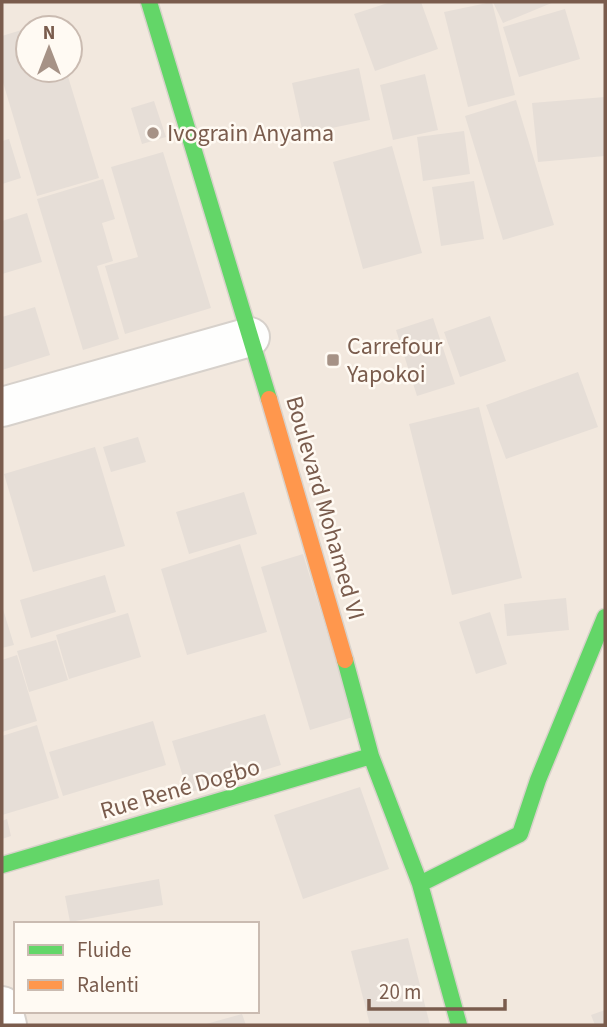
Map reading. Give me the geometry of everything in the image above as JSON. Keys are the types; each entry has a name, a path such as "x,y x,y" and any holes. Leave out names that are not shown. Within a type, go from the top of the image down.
{"main road":[{"name":"Boulevard Mohamed VI","path":"149,2 315,549 371,756 420,884 459,1025"},
{"path":"420,884 520,834 538,780 605,617"},
{"name":"Rue René Dogbo","path":"2,865 371,756"}],"street":[{"path":"2,407 250,337"},
{"path":"2,1006 7,1025"}],"shaded area":[{"path":"2,2 605,2 605,1025 2,1025"}],"building":[{"path":"391,2 421,2 438,49 375,71 354,14"},
{"path":"492,2 515,95 468,107 444,12"},
{"path":"493,2 554,2 503,23"},
{"path":"565,9 580,59 519,77 503,27"},
{"path":"14,32 14,84 70,84 99,178 37,196 2,79 2,36"},
{"path":"359,68 370,120 303,134 292,83"},
{"path":"425,74 438,130 393,140 380,85"},
{"path":"605,97 605,156 538,162 532,103"},
{"path":"516,100 554,225 503,240 465,116"},
{"path":"154,101 166,137 142,144 131,108"},
{"path":"464,131 470,174 423,181 417,137"},
{"path":"9,139 21,178 2,184 2,141"},
{"path":"392,146 422,253 363,269 333,162"},
{"path":"163,152 211,308 125,334 105,266 138,257 111,167"},
{"path":"103,179 115,219 102,223 113,261 97,266 119,339 83,350 37,199"},
{"path":"474,181 484,239 441,246 432,187"},
{"path":"27,213 42,262 2,274 2,221"},
{"path":"35,307 50,355 2,370 2,317"},
{"path":"490,316 506,361 460,377 444,332"},
{"path":"433,318 455,384 417,396 396,330"},
{"path":"578,372 598,427 506,459 486,405"},
{"path":"479,407 522,578 452,595 409,424"},
{"path":"138,437 146,462 111,472 103,447"},
{"path":"95,447 125,546 33,572 4,474"},
{"path":"244,492 257,534 189,554 176,512"},
{"path":"240,544 267,632 187,655 161,569"},
{"path":"303,554 353,717 310,730 261,567"},
{"path":"105,575 116,612 31,638 20,600"},
{"path":"566,598 569,630 507,636 504,604"},
{"path":"2,606 14,645 2,648"},
{"path":"490,612 507,664 476,674 459,622"},
{"path":"128,613 141,657 69,679 56,635"},
{"path":"56,640 68,680 29,692 17,651"},
{"path":"17,655 37,721 2,732 2,660"},
{"path":"265,714 281,765 188,793 172,741"},
{"path":"153,721 166,765 63,796 49,752"},
{"path":"37,725 59,798 2,815 2,736"},
{"path":"360,787 389,869 303,899 274,815"},
{"path":"7,819 11,836 2,839 2,821"},
{"path":"159,879 163,905 70,922 65,896"},
{"path":"408,938 430,1025 370,1025 351,951"},
{"path":"605,1010 605,1025 595,1025 591,1015"},
{"path":"242,1014 246,1025 206,1025 206,1024"}],"traffic: fast":[{"path":"149,2 269,399"},
{"path":"420,884 520,834 538,780 605,617"},
{"path":"345,660 371,756 420,884 459,1025"},
{"path":"2,865 371,756"}],"traffic: slow":[{"path":"269,399 345,660"}],"place":[{"name":"Ivograin Anyama","path":"153,133"},
{"name":"Carrefour Yapokoi","path":"333,360"}]}
